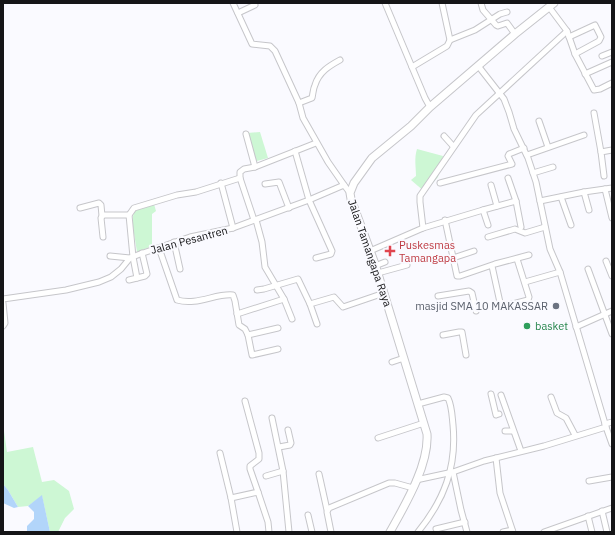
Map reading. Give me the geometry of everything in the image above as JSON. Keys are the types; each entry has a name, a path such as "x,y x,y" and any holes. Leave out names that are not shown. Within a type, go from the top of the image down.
{"main road":[{"name":"Jalan Tamangapa Raya","path":"390,532 413,488 427,443 424,423 377,269 350,193 354,183 372,158 412,126 430,107 479,67 515,34 552,5"}],"street":[{"path":"233,3 252,44 270,46 275,51 299,103 303,118 316,142 350,193"},
{"path":"386,3 430,107"},
{"path":"442,3 450,40"},
{"path":"481,3 483,10 496,25 498,26 507,23 515,34"},
{"path":"238,13 255,5"},
{"path":"552,5 568,34 575,54 594,90 600,89 612,83"},
{"path":"412,67 446,46 450,40 475,30 500,14 507,12"},
{"path":"423,228 420,196 476,115 500,92 568,34 595,25 601,37 600,40 575,54"},
{"path":"602,56 612,52"},
{"path":"299,103 312,98 315,85 321,73 327,67 340,60"},
{"path":"585,74 612,62"},
{"path":"479,67 500,92 507,105 514,129 527,155 540,201 550,249 560,272 585,360 612,444"},
{"path":"594,113 604,176"},
{"path":"539,121 548,147"},
{"path":"246,134 254,166"},
{"path":"527,155 584,135"},
{"path":"444,136 454,146"},
{"path":"292,319 284,299 265,267 262,242 239,174 242,170 296,151 316,142"},
{"path":"440,183 512,164 509,154 524,148"},
{"path":"601,152 612,150"},
{"path":"296,151 309,200 332,252 331,254 316,258"},
{"path":"533,174 553,167"},
{"path":"137,278 131,258 129,215 134,208 177,195 196,192 240,178"},
{"path":"508,178 516,201 521,227"},
{"path":"265,184 279,182 288,208"},
{"path":"221,183 233,228"},
{"name":"Jalan Pesantren","path":"3,299 66,290 99,282 116,273 131,258 142,253 190,237 233,228 309,200 344,185"},
{"path":"491,185 497,206"},
{"path":"540,201 612,188"},
{"path":"605,189 612,218"},
{"path":"584,192 589,210"},
{"path":"562,197 571,226"},
{"path":"370,251 445,220 516,201"},
{"path":"80,208 99,203 101,205 103,237"},
{"path":"483,210 488,225"},
{"path":"102,216 129,215"},
{"path":"445,220 454,270 457,276 517,260 530,255"},
{"path":"488,237 515,229 525,232 545,227"},
{"path":"174,242 180,270"},
{"path":"159,248 177,300 202,300 233,295 240,326 245,328 248,335 252,355 278,349"},
{"path":"453,258 474,251"},
{"path":"129,280 145,276 147,274 142,253"},
{"path":"110,256 131,258"},
{"path":"492,266 501,307 519,303 529,299 517,260"},
{"path":"606,260 612,276"},
{"path":"377,269 385,262"},
{"path":"377,269 407,265"},
{"path":"588,269 612,334"},
{"path":"525,282 560,272"},
{"path":"257,290 298,279 310,304 317,324"},
{"path":"438,296 469,291 472,293 476,310"},
{"path":"310,304 334,297 343,307 384,293"},
{"path":"237,314 284,299"},
{"path":"3,303 5,323 3,326"},
{"path":"576,327 612,311"},
{"path":"248,335 278,328"},
{"path":"443,335 462,332 466,355"},
{"path":"392,362 404,358"},
{"path":"491,394 496,415 499,414"},
{"path":"500,395 521,451"},
{"path":"418,404 447,397 449,400 452,416 454,447 452,472 467,532"},
{"path":"551,397 557,413 566,418 575,435"},
{"path":"245,401 259,453 259,458 250,466 250,469 268,522 269,532"},
{"path":"272,418 284,471 289,532"},
{"path":"416,480 452,472 496,458 544,446 605,426 612,422"},
{"path":"378,438 424,423"},
{"path":"279,447 290,445 292,443 288,430"},
{"path":"505,431 513,430"},
{"path":"220,453 237,532"},
{"path":"496,458 500,493 513,531 503,532"},
{"path":"266,476 284,471"},
{"path":"418,532 437,506 452,472"},
{"path":"319,474 331,532"},
{"path":"589,481 612,477"},
{"path":"327,510 389,483 395,483 413,488"},
{"path":"230,498 258,492"},
{"path":"544,532 612,508"},
{"path":"602,511 607,532"},
{"path":"308,515 312,532"},
{"path":"588,516 592,532"},
{"path":"436,529 465,522"}],"green space":[{"path":"260,132 268,158 253,162 247,133"},
{"path":"417,149 443,156 438,177 425,192 411,180 416,176 415,159"},
{"path":"154,204 156,211 152,214 152,246 137,252 132,221 134,212 139,208"},
{"path":"3,424 7,452 33,447 42,482 54,480 69,491 74,509 65,518 58,532 50,532 42,496 28,506 18,507 3,484"}],"water":[{"path":"3,484 18,507 14,508 3,503"},
{"path":"42,495 50,532 27,532 27,526 34,519 34,512 28,506"}],"place":[{"name":"Puskesmas Tamangapa","path":"390,251"},
{"name":"masjid SMA 10 MAKASSAR","path":"556,306"},
{"name":"basket","path":"527,326"}]}
